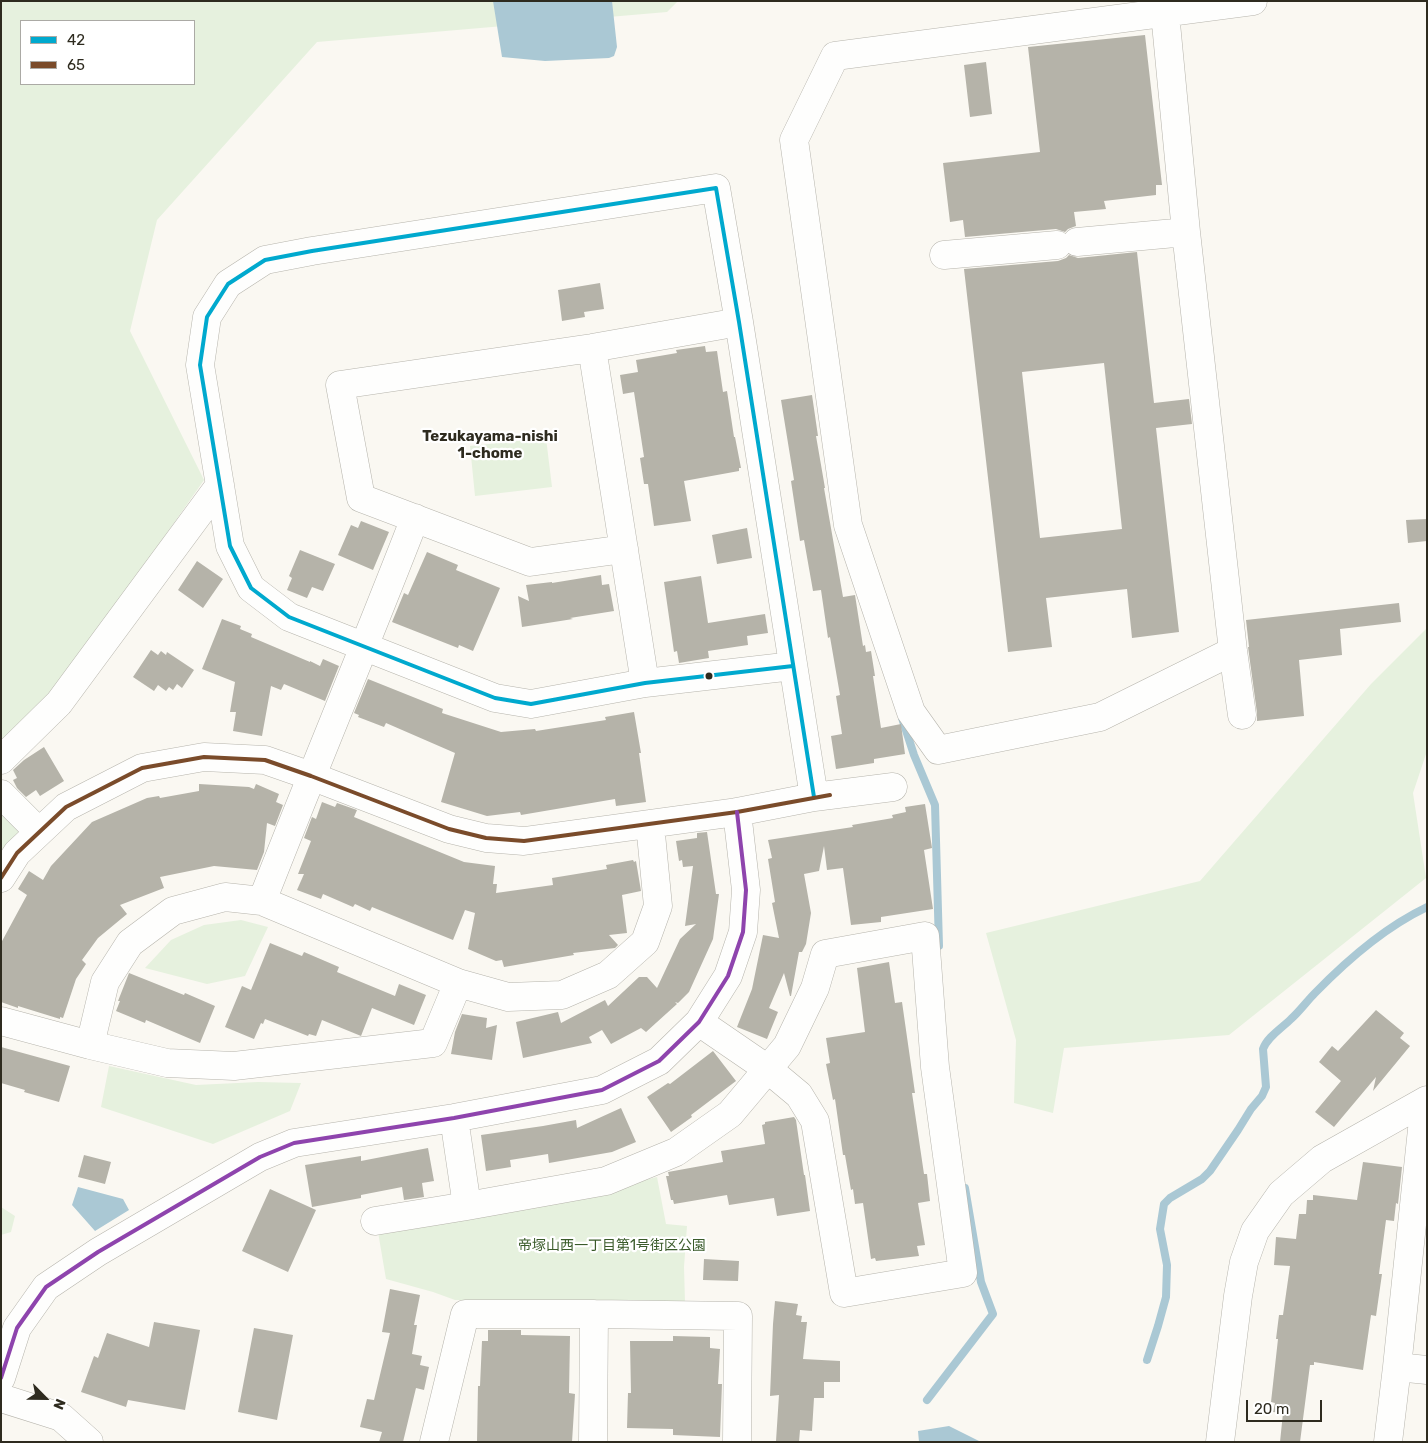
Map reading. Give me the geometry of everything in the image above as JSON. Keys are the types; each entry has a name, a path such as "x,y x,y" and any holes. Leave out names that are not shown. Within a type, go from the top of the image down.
{"street":[{"path":"1233,651 1100,717 938,750 911,712 848,525 794,140 835,56 1253,1"},
{"path":"1165,13 1164,21 1186,232 1242,716"},
{"path":"793,666 645,683 532,704 495,698 289,616 251,588 230,546 200,365 207,317 228,284 265,260 312,250 716,188 739,322 814,797"},
{"path":"944,255 1186,232"},
{"path":"624,549 530,562 361,498 340,385 592,348 739,322"},
{"path":"592,348 645,683"},
{"path":"1,760 58,703 220,485"},
{"path":"262,901 415,518"},
{"path":"1,878 17,853 66,807 142,768 204,757 265,760 449,829 486,838 524,842 737,812 814,797 893,787"},
{"path":"1,794 39,832"},
{"path":"1,1378 17,1328 46,1287 98,1252 260,1157 294,1143 454,1118 602,1090 659,1060 699,1022 728,976 743,932 746,890 737,812"},
{"path":"90,1045 105,982 130,943 174,911 225,897 262,901 458,983 508,997 562,996 608,975 645,942 658,906 650,824"},
{"path":"375,1221 606,1180 676,1152 730,1114 769,1070 787,1046 815,988 825,954 925,936 935,1067 963,1273 844,1292 815,1121 799,1095 769,1070 699,1022"},
{"path":"1,1022 167,1063 234,1066 433,1043 458,983"},
{"path":"1388,1442 1397,1367 1419,1230 1426,1101"},
{"path":"1220,1442 1238,1296 1244,1262 1255,1231 1282,1194 1322,1159 1426,1101"},
{"path":"454,1118 467,1206"},
{"path":"434,1442 464,1314 738,1316 737,1442"},
{"path":"592,1442 594,1314"},
{"path":"1397,1367 1427,1370"},
{"path":"1,1398 62,1417 89,1442"}],"green space":[{"path":"1,1 678,1 667,12 317,42 157,220 130,331 204,480 55,693 1,747"},
{"path":"546,438 552,487 475,496 470,446"},
{"path":"1427,628 1427,751 1413,793 1426,878 1229,1035 1064,1048 1053,1113 1014,1103 1016,1040 986,933 1200,881 1371,684"},
{"path":"1,806 24,829 1,856"},
{"path":"241,920 268,927 245,976 207,984 145,968 171,940 204,925"},
{"path":"109,1066 196,1085 258,1082 301,1083 290,1111 213,1144 101,1107"},
{"name":"帝塚山西一丁目第1号街区公園","path":"657,1177 666,1224 687,1226 684,1267 685,1302 455,1300 386,1279 378,1232"},
{"path":"1,1207 15,1216 11,1232 1,1235"}],"water":[{"path":"493,1 612,1 617,47 614,56 609,58 545,61 502,57"},
{"path":"78,1187 123,1199 129,1210 95,1231 72,1205"},
{"path":"949,1426 979,1442 919,1442 918,1431"}],"building":[{"path":"1145,35 1162,185 1156,185 1156,195 1104,201 1106,209 1074,212 1076,226 1065,232 1056,229 965,237 963,220 950,222 943,163 1040,152 1028,47"},
{"path":"986,62 992,114 970,117 964,65"},
{"path":"1137,252 1154,403 1189,399 1192,424 1156,428 1179,632 1132,638 1127,589 1046,598 1052,647 1008,652 964,269 1058,261 1069,255 1078,258","holes":["1104,363 1122,529 1040,538 1022,372"]},
{"path":"600,283 604,309 584,312 585,317 562,321 558,290"},
{"path":"705,346 706,352 717,351 723,392 727,391 741,468 739,468 739,471 684,481 691,521 654,526 648,484 644,484 640,458 644,457 634,392 623,394 620,375 638,372 636,360 677,353 676,350"},
{"path":"812,395 818,436 816,436 843,597 855,595 863,646 865,645 866,652 871,651 881,728 901,724 905,754 874,759 874,763 836,769 831,736 842,734 836,696 840,695 830,637 828,638 821,590 813,591 804,540 800,541 791,481 794,480 781,400"},
{"path":"1427,519 1427,541 1408,543 1406,520"},
{"path":"361,521 389,532 373,570 338,555 351,525 358,528"},
{"path":"747,528 752,558 717,564 712,535"},
{"path":"300,550 335,564 323,591 312,587 307,598 287,590 292,578 289,576"},
{"path":"427,552 458,565 456,570 500,588 473,651 459,645 458,648 392,622 404,593 408,595"},
{"path":"197,561 223,579 203,608 178,590"},
{"path":"601,575 602,585 609,584 614,611 522,627 518,596 529,601 526,585"},
{"path":"701,576 708,623 765,614 768,633 747,636 748,645 708,651 709,658 679,663 677,651 674,652 664,582"},
{"path":"1399,603 1401,622 1340,629 1342,655 1299,660 1304,716 1257,721 1246,620"},
{"path":"222,619 241,626 240,629 252,634 251,637 310,662 320,666 323,659 339,666 325,701 284,684 281,690 271,686 262,736 233,731 236,712 230,712 235,682 202,669"},
{"path":"151,650 158,655 161,651 166,655 167,652 194,670 182,688 177,684 173,690 169,687 166,691 158,685 154,691 133,677"},
{"path":"368,679 443,709 442,713 501,732 535,729 536,731 606,720 605,717 634,712 641,753 639,753 646,802 616,806 615,799 521,815 520,812 487,816 441,802 455,753 386,723 384,727 358,717 359,715 354,713"},
{"path":"44,747 64,781 40,796 36,790 26,797 17,788 13,780 17,778 13,770"},
{"path":"199,784 249,787 254,789 256,784 279,794 276,802 283,805 275,826 267,823 264,852 257,870 214,866 160,877 164,888 120,905 127,914 98,938 82,960 86,964 76,979 63,1018 60,1017 60,1019 1,1002 1,943 27,895 18,889 29,871 43,880 51,866 92,822 147,798 159,796 160,798 199,791"},
{"path":"322,802 335,807 337,803 357,810 354,817 464,862 495,866 493,884 497,884 496,893 553,885 552,878 607,869 606,865 636,861 641,891 622,895 627,933 609,935 618,945 615,948 573,953 574,955 504,967 502,960 496,961 468,949 475,913 465,910 453,940 372,907 370,911 355,904 353,907 323,894 321,899 297,890 304,874 298,874 311,841 304,838 312,817 316,819"},
{"path":"925,804 932,848 924,850 933,909 881,917 881,922 851,925 843,868 827,870 824,846 819,871 804,874 811,913 806,944 802,952 799,952 791,996 784,973 769,1008 778,1012 767,1039 737,1027 752,989 763,935 779,938 772,903 775,902 768,859 772,858 768,840 853,827 852,825 893,818 892,815 906,812 905,807"},
{"path":"707,832 716,894 719,894 713,939 689,992 678,1003 675,1002 677,1004 646,1032 641,1028 611,1044 602,1030 589,1037 592,1043 523,1058 516,1022 558,1012 561,1023 605,1000 608,1006 639,977 647,977 657,988 680,939 696,924 685,926 693,866 683,867 682,860 679,861 676,841 697,838 697,833"},
{"path":"270,943 302,956 304,952 339,967 337,972 395,996 399,984 426,995 414,1025 372,1008 361,1036 322,1020 316,1036 309,1034 308,1036 265,1019 263,1024 261,1023 254,1039 225,1027 242,986 251,990"},
{"path":"889,962 895,1003 902,1002 915,1093 912,1093 930,1201 918,1203 925,1245 917,1246 919,1256 876,1261 875,1258 871,1259 863,1203 855,1204 845,1155 843,1155 835,1099 833,1100 826,1064 830,1063 826,1038 865,1032 857,968"},
{"path":"129,973 215,1006 200,1043 146,1020 145,1023 116,1011"},
{"path":"1376,1010 1404,1033 1400,1038 1410,1046 1373,1091 1376,1077 1334,1127 1315,1112 1341,1081 1319,1062 1332,1046 1338,1051"},
{"path":"462,1014 487,1018 486,1028 497,1025 492,1060 451,1054 455,1032"},
{"path":"1,1047 70,1066 59,1102 1,1083"},
{"path":"713,1051 736,1081 671,1132 647,1097 668,1083 670,1084"},
{"path":"621,1108 636,1142 612,1152 549,1163 548,1154 510,1160 511,1167 486,1171 481,1135 576,1120 577,1128"},
{"path":"794,1117 810,1211 777,1216 774,1198 729,1205 727,1195 674,1204 673,1200 671,1200 666,1176 669,1176 668,1172 723,1162 721,1151 765,1144 762,1125 765,1122"},
{"path":"428,1148 434,1181 422,1183 424,1197 404,1200 402,1187 361,1195 361,1198 312,1207 305,1165 361,1156 361,1161"},
{"path":"84,1155 111,1162 105,1184 78,1177"},
{"path":"1363,1162 1402,1167 1394,1221 1386,1220 1379,1274 1382,1274 1376,1316 1371,1315 1363,1370 1314,1362 1314,1365 1310,1365 1300,1442 1280,1442 1283,1413 1273,1412 1275,1403 1271,1402 1279,1315 1283,1315 1290,1266 1274,1265 1276,1237 1296,1239 1299,1214 1306,1214 1307,1200 1313,1200 1313,1195 1357,1200"},
{"path":"270,1189 316,1210 288,1272 242,1251"},
{"path":"704,1259 739,1261 738,1281 703,1280"},
{"path":"390,1289 420,1295 414,1325 417,1325 412,1354 422,1356 420,1365 429,1367 424,1390 416,1388 403,1442 379,1442 382,1432 360,1427 367,1399 374,1400 390,1333 382,1332"},
{"path":"775,1301 798,1304 796,1315 802,1316 801,1322 807,1322 803,1359 840,1361 840,1382 824,1382 824,1398 814,1398 812,1431 800,1430 799,1442 776,1441 779,1395 770,1396"},
{"path":"154,1322 200,1330 185,1410 128,1400 126,1407 81,1392 94,1356 98,1358 107,1333 149,1347"},
{"path":"254,1328 293,1335 277,1420 238,1412"},
{"path":"488,1330 521,1330 521,1335 570,1336 569,1393 575,1394 572,1442 477,1442 478,1386 480,1386 482,1341 488,1341"},
{"path":"673,1336 710,1337 710,1348 720,1349 718,1384 722,1384 720,1437 673,1435 673,1429 627,1428 628,1393 631,1393 630,1341 673,1341"}],"waterway":[{"path":"902,718 914,755 935,805 939,946"},
{"path":"1147,1360 1166,1297 1167,1265 1160,1229 1164,1204 1170,1198 1202,1179 1210,1171 1251,1109 1262,1096 1266,1087 1263,1049 1271,1037 1327,981 1367,945 1396,924 1427,907"},
{"path":"927,1400 993,1314 981,1282 965,1188"}],"transit line":[{"name":"42","path":"793,666 645,683 531,704 495,698 289,617 251,588 230,546 200,365 207,317 228,284 265,260 716,188 739,322 814,797"},
{"name":"65","path":"1,878 17,853 66,807 142,768 204,757 265,760 449,829 486,838 524,841 737,812 830,795"},
{"path":"1,1378 17,1328 46,1287 98,1252 260,1157 294,1143 454,1118 602,1090 659,1061 699,1022 728,976 743,932 746,890 737,812"}],"district":[{"name":"Tezukayama-nishi 1-chome","path":"490,446"}]}
